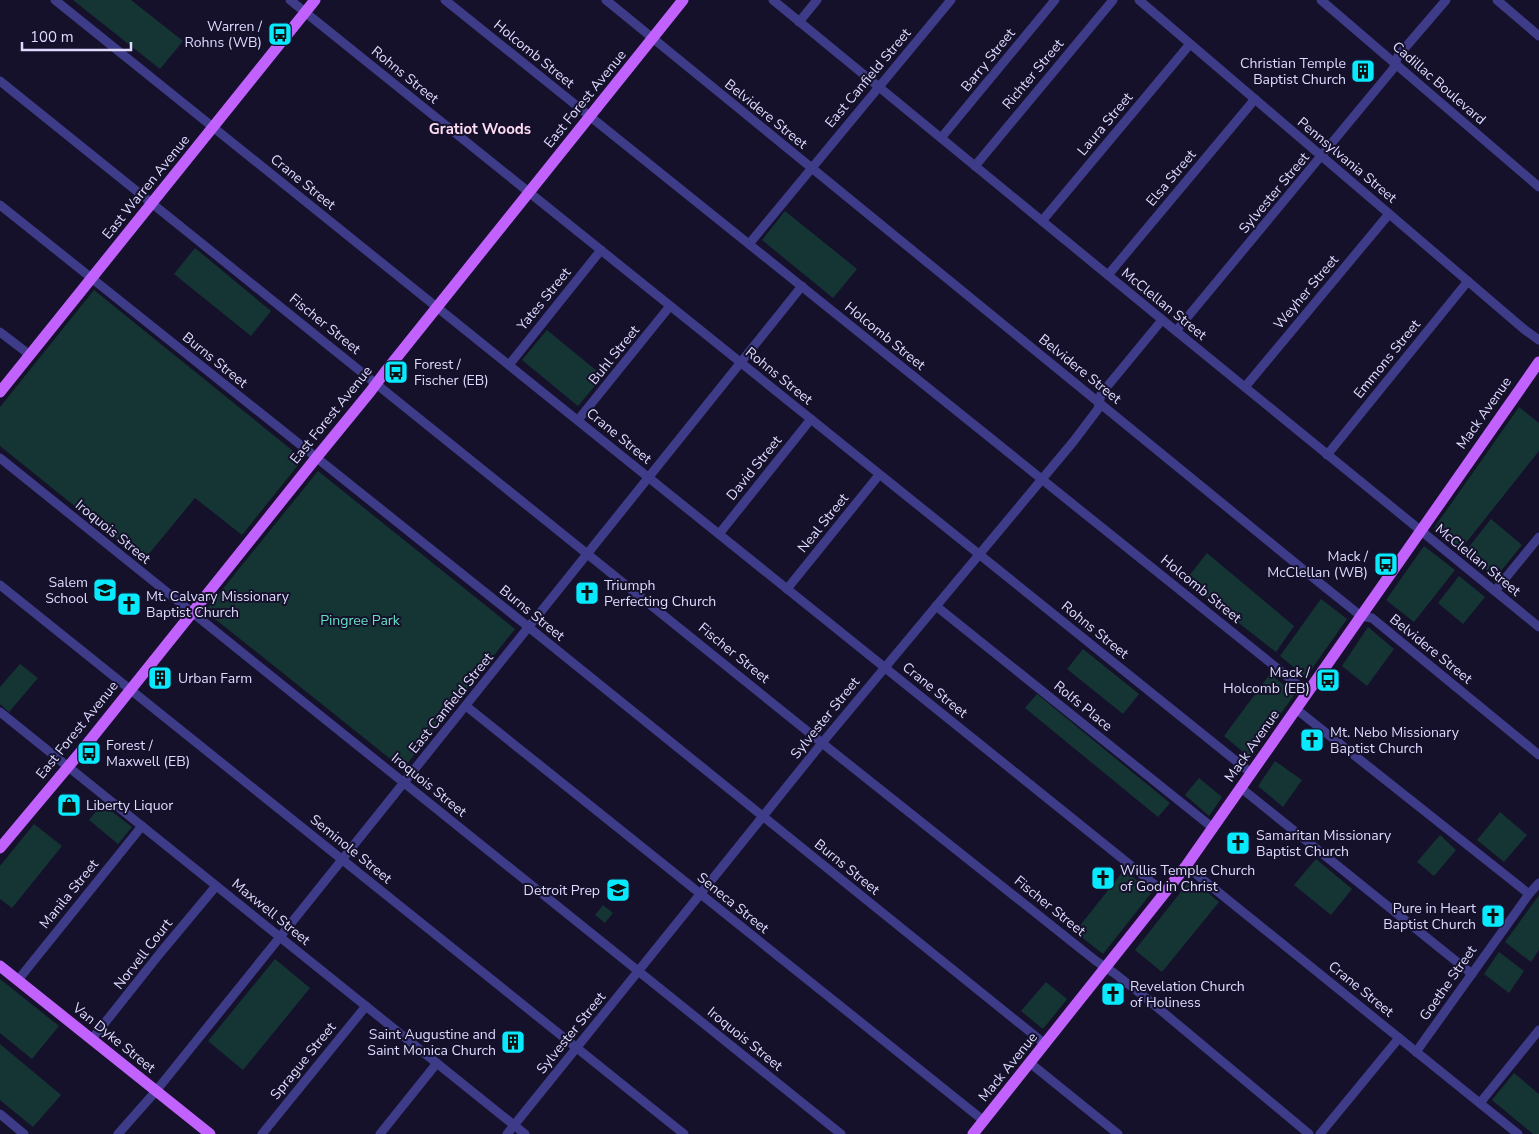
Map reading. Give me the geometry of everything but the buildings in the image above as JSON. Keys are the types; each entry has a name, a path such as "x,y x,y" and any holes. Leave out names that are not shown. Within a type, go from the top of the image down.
{"main road":[{"name":"East Warren Avenue","path":"0,392 315,0"},
{"name":"East Forest Avenue","path":"0,848 130,690 684,0"},
{"name":"Mack Avenue","path":"973,1134 1186,866 1539,362"},
{"name":"Van Dyke Street","path":"0,966 210,1134"}],"street":[{"name":"Crane Street","path":"55,0 1166,893"},
{"name":"Rohns Street","path":"290,0 1251,773"},
{"name":"Holcomb Street","path":"445,0 1308,693"},
{"name":"Belvidere Street","path":"606,0 1361,616 1372,618 1539,755"},
{"name":"McClellan Street","path":"773,0 1244,388 1539,627"},
{"path":"799,22 817,0"},
{"name":"East Canfield Street","path":"749,244 951,0"},
{"name":"Barry Street","path":"941,138 1055,0"},
{"name":"Richter Street","path":"975,166 1113,0"},
{"name":"Pennsylvania Street","path":"1138,0 1539,340"},
{"name":"Cadillac Boulevard","path":"1321,0 1539,187"},
{"name":"Sylvester Street","path":"1176,331 1393,70 1398,56 1446,0"},
{"path":"1497,0 1539,36"},
{"name":"Laura Street","path":"1042,221 1190,44"},
{"name":"Fischer Street","path":"0,81 822,743 1146,998 1309,1134"},
{"name":"Elsa Street","path":"1108,276 1255,99"},
{"name":"Burns Street","path":"0,205 1045,1044"},
{"name":"Weyher Street","path":"1244,388 1389,214"},
{"name":"Yates Street","path":"509,365 601,250"},
{"name":"Emmons Street","path":"1327,455 1468,281"},
{"name":"East Canfield Street","path":"118,1134 156,1091 802,286"},
{"name":"Buhl Street","path":"578,420 670,306"},
{"name":"Sylvester Street","path":"507,1134 822,743 1096,412 1100,394 1162,320"},
{"path":"0,332 30,355"},
{"name":"David Street","path":"719,534 811,419"},
{"name":"Iroquois Street","path":"0,458 841,1134"},
{"name":"Neal Street","path":"787,589 879,475"},
{"path":"1495,591 1539,537"},
{"name":"Seminole Street","path":"0,585 684,1134"},
{"name":"Rolfs Place","path":"936,606 1213,828"},
{"name":"Seneca Street","path":"466,706 984,1120"},
{"path":"1296,708 1528,894"},
{"name":"Maxwell Street","path":"0,712 525,1134"},
{"path":"1241,788 1472,974"},
{"name":"Manila Street","path":"18,980 142,826"},
{"name":"Crane Street","path":"1186,866 1518,1134"},
{"name":"Goethe Street","path":"1416,1052 1528,894 1539,883"},
{"name":"Norvell Court","path":"92,1039 216,886"},
{"name":"Sprague Street","path":"262,1134 366,1006"},
{"path":"1480,1103 1539,1030"},
{"path":"1320,1134 1399,1038"},
{"path":"380,1134 437,1063"},
{"path":"1030,1063 1118,1134"},
{"path":"0,1114 24,1134"}],"green space":[{"path":"73,0 131,0 183,41 160,69"},
{"path":"785,211 857,269 833,298 762,240"},
{"path":"195,248 271,311 251,336 174,274"},
{"path":"94,290 303,459 242,535 195,498 143,561 0,446 0,407"},
{"path":"547,330 603,376 578,406 522,360"},
{"path":"1519,407 1539,423 1539,451 1461,549 1434,528"},
{"name":"Pingree Park","path":"318,471 515,629 403,769 205,611"},
{"path":"1491,519 1522,545 1496,577 1465,552"},
{"path":"1424,546 1455,570 1414,622 1386,600"},
{"path":"1207,553 1294,626 1276,652 1185,581"},
{"path":"1459,576 1485,597 1463,624 1438,603"},
{"path":"1321,599 1347,619 1306,677 1280,656"},
{"path":"1368,627 1394,649 1367,686 1342,666"},
{"path":"1083,649 1139,694 1123,714 1067,669"},
{"path":"20,664 38,678 9,712 0,704 0,687"},
{"path":"1270,674 1295,694 1249,757 1224,736"},
{"path":"1037,694 1170,803 1158,817 1025,708"},
{"path":"1275,761 1302,780 1283,807 1258,786"},
{"path":"1199,778 1222,797 1209,816 1185,795"},
{"path":"102,804 132,827 118,844 89,820"},
{"path":"1500,812 1527,835 1504,862 1477,840"},
{"path":"34,824 62,846 12,908 0,899 0,866"},
{"path":"1440,835 1456,850 1434,876 1417,862"},
{"path":"1316,859 1352,889 1331,915 1294,885"},
{"path":"1124,870 1152,892 1103,954 1075,932"},
{"path":"1191,879 1219,902 1162,972 1135,950"},
{"path":"1539,895 1539,950 1531,962 1505,942"},
{"path":"603,905 613,913 605,923 595,915"},
{"path":"1499,952 1524,971 1509,993 1484,974"},
{"path":"275,959 310,988 243,1070 208,1041"},
{"path":"0,979 59,1026 32,1059 0,1033"},
{"path":"1046,982 1067,999 1043,1029 1021,1011"},
{"path":"0,1044 61,1095 33,1127 0,1100"},
{"path":"1514,1073 1539,1094 1539,1134 1533,1134 1492,1100"}],"place":[{"name":"Warren / Rohns (WB)","path":"280,34"},
{"name":"Christian Temple Baptist Church","path":"1363,71"},
{"name":"Forest / Fischer (EB)","path":"396,372"},
{"name":"Mack / McClellan (WB)","path":"1386,564"},
{"name":"Salem School","path":"105,590"},
{"name":"Triumph Perfecting Church","path":"587,593"},
{"name":"Mt. Calvary Missionary Baptist Church","path":"129,604"},
{"name":"Urban Farm","path":"160,678"},
{"name":"Mack / Holcomb (EB)","path":"1328,680"},
{"name":"Mt. Nebo Missionary Baptist Church","path":"1312,740"},
{"name":"Forest / Maxwell (EB)","path":"89,753"},
{"name":"Liberty Liquor","path":"69,805"},
{"name":"Samaritan Missionary Baptist Church","path":"1238,843"},
{"name":"Willis Temple Church of God in Christ","path":"1103,878"},
{"name":"Detroit Prep","path":"618,890"},
{"name":"Pure in Heart Baptist Church","path":"1493,916"},
{"name":"Revelation Church of Holiness","path":"1113,994"},
{"name":"Saint Augustine and Saint Monica Church","path":"513,1042"}],"district":[{"name":"Gratiot Woods","path":"480,129"}]}
